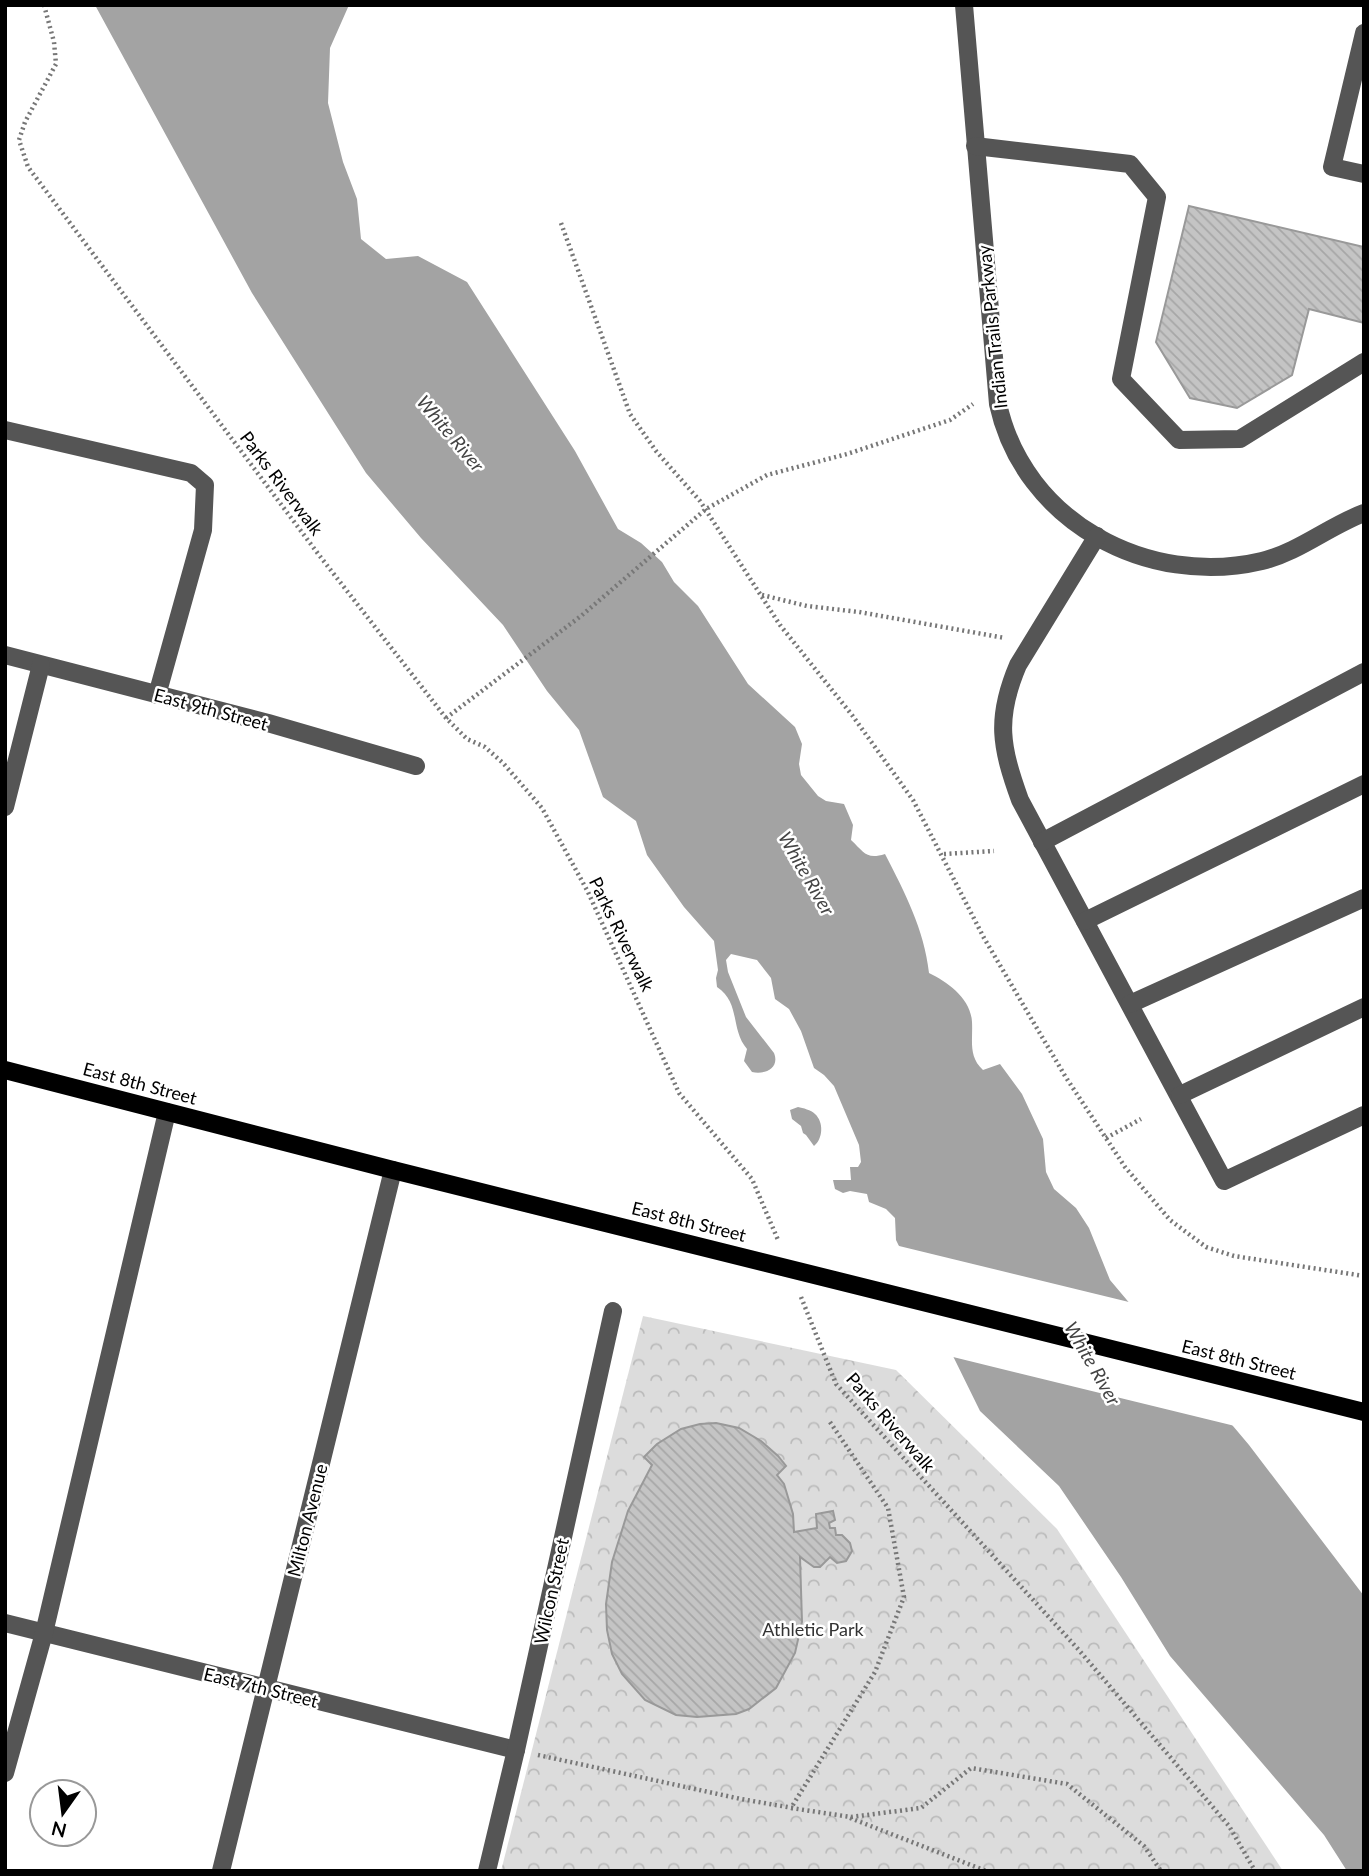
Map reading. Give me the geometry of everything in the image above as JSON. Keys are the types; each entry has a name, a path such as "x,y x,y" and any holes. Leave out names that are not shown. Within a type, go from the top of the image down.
{"main road":[{"name":"East 8th Street","path":"5,1070 393,1170 1364,1412"}],"street":[{"name":"Indian Trails Parkway","path":"964,5 1001,417 1010,441 1036,485 1084,529 1126,553 1171,565 1228,568 1265,560 1292,550 1364,513"},
{"path":"1364,33 1332,167 1364,174"},
{"path":"975,146 1130,164 1157,197 1121,379 1179,440 1240,439 1364,362"},
{"path":"5,430 191,473 205,485 202,530 157,695"},
{"path":"1097,536 1018,665 1009,686 1002,717 1002,737 1007,764 1020,800 1224,1181 1364,1115"},
{"name":"East 9th Street","path":"5,655 416,766"},
{"path":"5,807 41,665"},
{"path":"1042,842 1364,672"},
{"path":"1085,920 1364,784"},
{"path":"1130,1004 1364,898"},
{"path":"1180,1095 1364,1007"},
{"path":"5,1773 44,1633 167,1112"},
{"name":"Milton Avenue","path":"221,1871 393,1170"},
{"name":"Wilcon Street","path":"487,1871 613,1311"},
{"name":"East 7th Street","path":"5,1623 516,1750"}],"path":[{"name":"Parks Riverwalk","path":"44,5 54,42 56,64 25,122 19,140 28,167 310,544 446,718 467,739 485,747 503,763 542,808 588,891 680,1093 752,1179 779,1243"},
{"path":"561,223 630,414 656,451 706,509 780,625 852,715 913,800 984,938 1065,1076 1125,1167 1170,1220 1206,1247 1234,1256 1364,1276"},
{"path":"446,718 581,617 706,509 767,475 847,454 950,420 997,388"},
{"path":"761,595 807,606 859,612 1031,643"},
{"path":"944,854 994,851"},
{"path":"1106,1138 1141,1119"},
{"name":"Parks Riverwalk","path":"800,1295 836,1384 1087,1659 1229,1826 1255,1871"},
{"path":"791,1808 875,1672 904,1597 888,1508 830,1422"},
{"path":"516,1750 741,1799 851,1818 986,1871"},
{"path":"791,1808 851,1817 921,1808 971,1768 1067,1784 1144,1846 1161,1871"}],"green space":[{"name":"Athletic Park","path":"643,1316 896,1370 1057,1529 1283,1871 501,1871"}],"water":[{"name":"White River","path":"95,5 349,5 330,48 328,103 343,162 357,199 361,239 386,259 418,256 467,282 575,451 618,529 641,543 662,562 674,582 698,606 748,684 795,727 802,744 799,764 801,775 818,796 826,801 844,804 853,825 851,840 869,855 885,854 918,926 929,973 951,986 968,1006 972,1022 973,1054 978,1065 983,1070 1000,1064 1022,1094 1043,1139 1046,1172 1054,1189 1076,1208 1089,1228 1110,1280 1249,1445 1364,1596 1364,1871 1347,1871 1324,1835 1170,1656 1121,1577 1059,1486 980,1411 896,1240 895,1218 886,1209 869,1202 867,1194 850,1191 843,1193 835,1189 833,1180 851,1180 850,1167 858,1167 861,1162 859,1145 834,1086 814,1068 801,1031 789,1009 775,999 771,978 757,960 731,954 726,960 746,1017 774,1053 775,1063 770,1069 752,1072 744,1061 747,1049 739,1033 733,1008 717,987 718,970 714,941 684,907 647,855 636,821 603,797 579,730 547,691 503,625 421,538 366,473 252,293"},
{"path":"798,1107 807,1109 820,1121 821,1135 814,1146 803,1133 801,1126 792,1119 790,1110"}],"pier":[{"path":"895,1245 1133,1303 1239,1427 949,1356"}],"building":[{"path":"1189,206 1364,247 1364,323 1309,309 1292,375 1237,408 1190,398 1156,342"},
{"path":"716,1423 739,1428 761,1441 786,1466 777,1475 784,1484 793,1514 794,1532 817,1528 816,1514 833,1511 835,1520 829,1523 830,1528 835,1528 836,1535 842,1535 850,1543 852,1551 846,1561 837,1563 830,1557 820,1567 814,1567 800,1557 802,1622 795,1653 776,1688 749,1709 736,1714 697,1717 676,1715 645,1700 622,1674 612,1654 607,1630 606,1604 612,1562 628,1511 652,1465 644,1457 657,1444 681,1429"}]}
